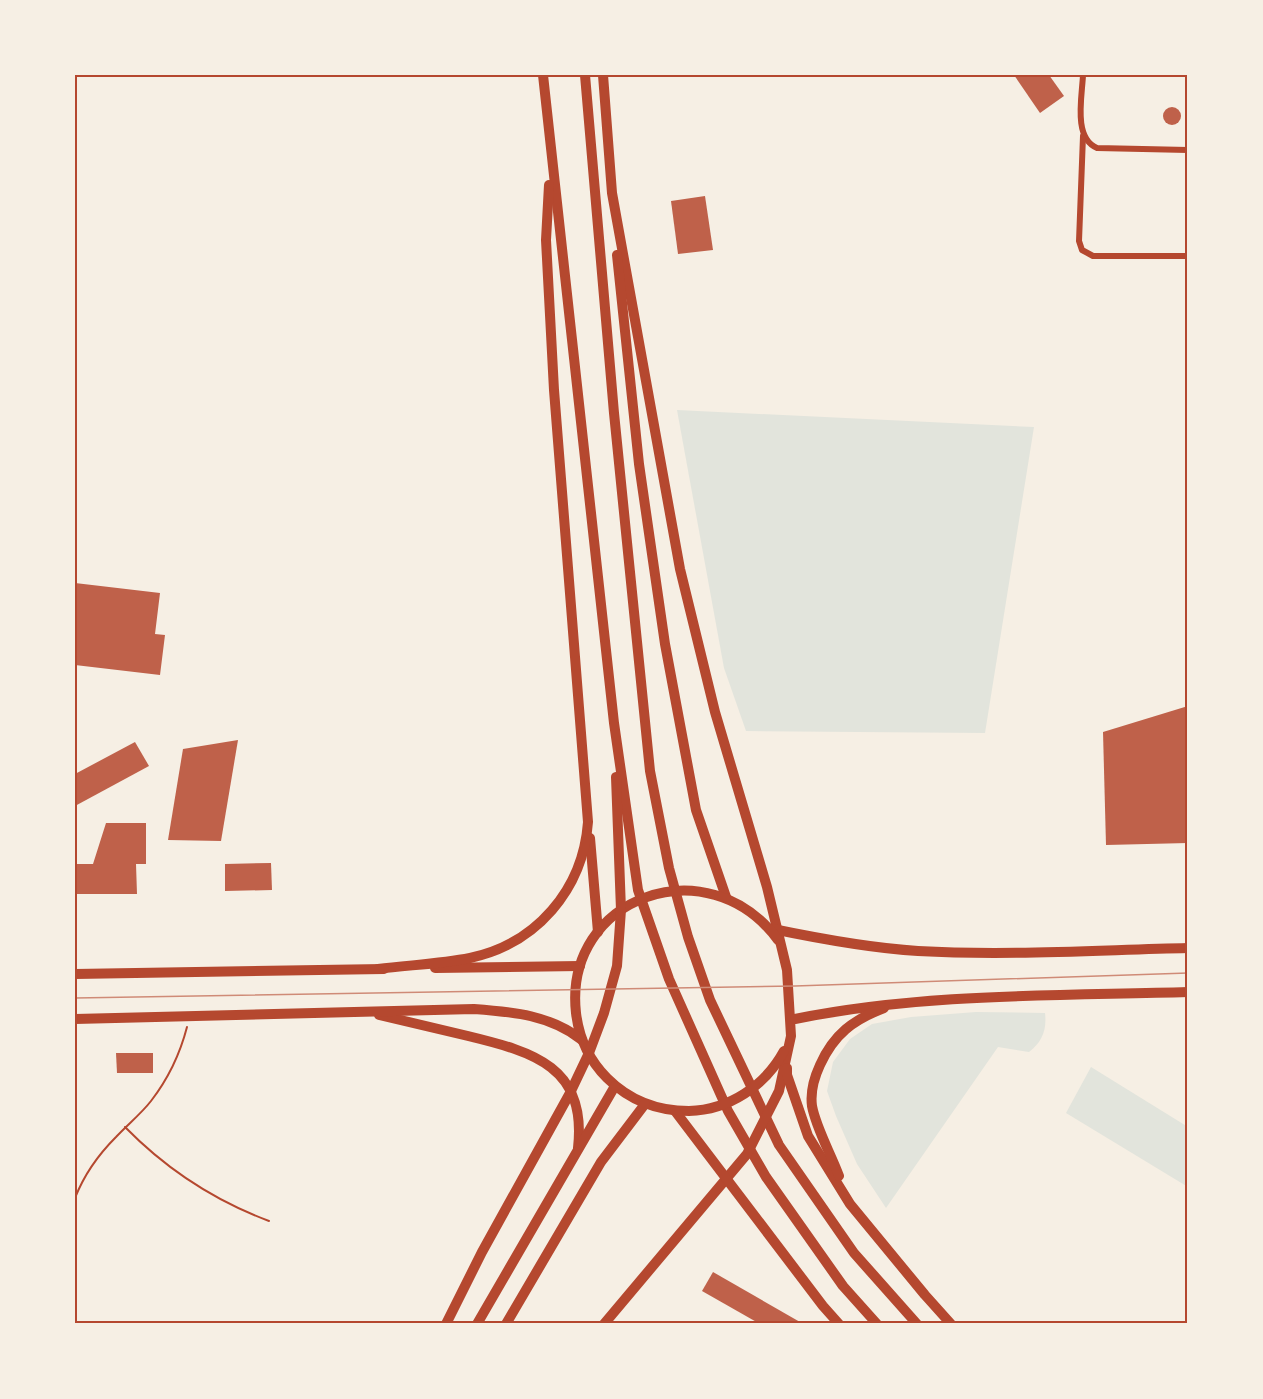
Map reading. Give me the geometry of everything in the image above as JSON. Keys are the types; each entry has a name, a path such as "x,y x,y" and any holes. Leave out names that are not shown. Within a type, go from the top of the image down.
{"highway":[{"path":"543,75 614,723 638,890 669,979 728,1111 766,1177 843,1286 877,1324"},
{"path":"585,75 614,413 650,771 669,868 688,937 710,1000 779,1145 854,1253 917,1324"},
{"path":"603,75 628,374 640,476 665,644 696,810 726,897"},
{"path":"550,152 546,240 554,390 598,932"},
{"path":"604,1324 747,1154 778,1091 791,1036 787,970 767,887 715,712 680,569 612,193"},
{"path":"446,1324 482,1252 570,1093 589,1053 604,1013 617,966 621,910 614,723"},
{"path":"378,969 470,958 507,946 531,932 553,910 572,881 584,848 588,822"},
{"path":"789,1042 778,1063 762,1081 743,1095 722,1106 699,1111 675,1111 645,1104 615,1086 591,1057 582,1041 575,1003 580,966 598,932 618,912 643,898 670,891 698,890 726,897 756,916 769,928 780,942 793,972 796,995 795,1019 789,1042 787,1075 808,1136 850,1204 951,1324"},
{"path":"769,928 844,943 919,951 1015,952 1188,948"},
{"path":"75,974 580,966"},
{"path":"795,1019 900,1002 939,999 1188,992"},
{"path":"850,1204 815,1116 812,1094 814,1078 826,1051 841,1032 865,1017 900,1002"},
{"path":"75,1018 367,1012 443,1008 520,1013 560,1025 582,1041"},
{"path":"367,1012 511,1047 546,1063 565,1081 575,1102 579,1125 578,1148"},
{"path":"477,1324 615,1086"},
{"path":"506,1324 585,1188 645,1104"},
{"path":"675,1111 839,1324"}],"street":[{"path":"1083,75 1079,241 1082,250 1093,256 1188,256"},
{"path":"1083,136 1089,144 1097,148 1188,150"}],"path":[{"path":"75,1198 93,1165 125,1127 151,1101 166,1078 179,1053 189,1016"},
{"path":"125,1127 159,1160 192,1184 222,1201 269,1221"}],"shaded area":[{"path":"677,410 1034,427 985,733 746,731 724,668"},
{"path":"976,1012 1045,1013 1044,1030 1040,1040 1029,1052 998,1047 886,1208 857,1164 836,1116 827,1091 833,1062 850,1039 872,1024 911,1017"},
{"path":"1091,1067 1188,1127 1188,1187 1066,1113"}],"building":[{"path":"1014,75 1049,75 1064,96 1040,113"},
{"path":"1168,107 1176,107 1181,112 1179,123 1168,125 1163,120 1163,112"},
{"path":"705,196 713,250 678,254 671,201"},
{"path":"75,583 160,593 155,634 165,635 160,675 75,665"},
{"path":"1188,706 1188,843 1106,845 1103,732"},
{"path":"238,740 221,841 168,840 183,749"},
{"path":"135,742 149,766 75,806 75,774"},
{"path":"106,823 146,823 146,864 136,864 137,894 75,894 75,864 93,864"},
{"path":"271,863 272,890 225,891 225,864"},
{"path":"116,1053 153,1053 153,1073 117,1073"},
{"path":"713,1272 800,1322 799,1324 760,1324 702,1291"}],"tram line":[{"path":"75,998 795,986 1188,973"}]}
